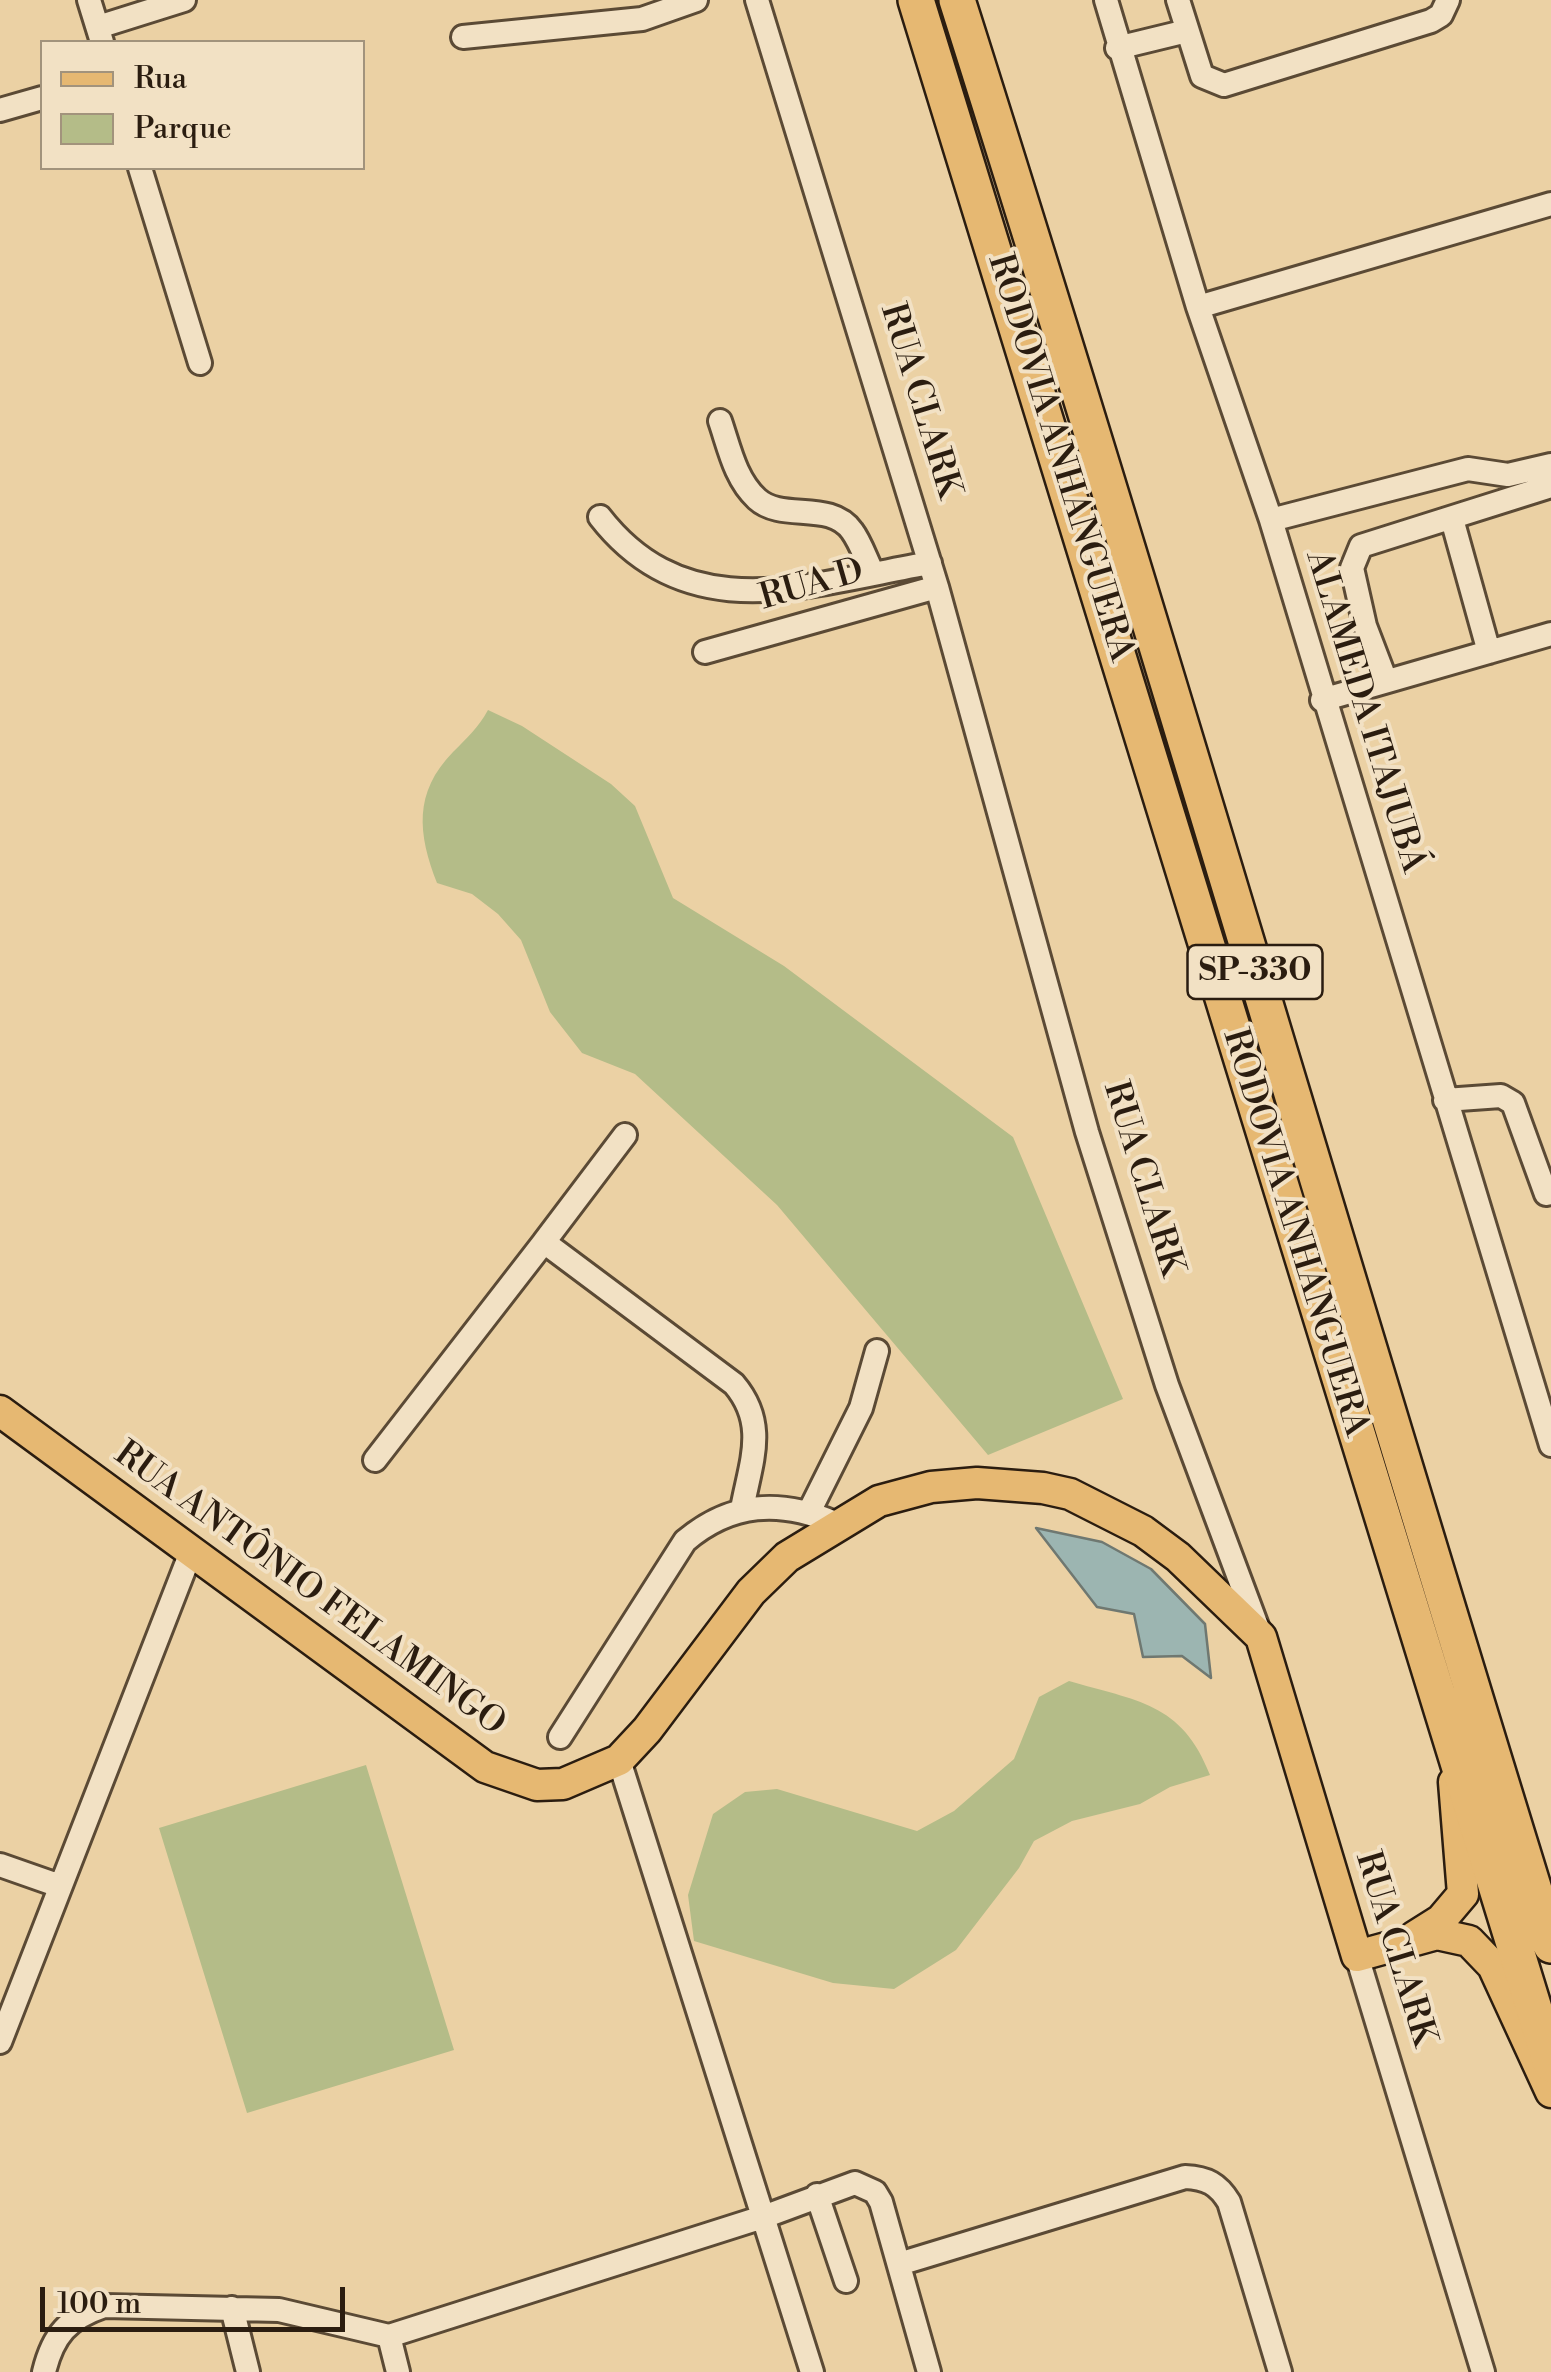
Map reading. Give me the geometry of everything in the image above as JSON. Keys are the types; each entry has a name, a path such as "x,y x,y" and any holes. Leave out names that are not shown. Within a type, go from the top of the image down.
{"highway":[{"name":"RODOVIA ANHANGUERA","path":"916,0 1551,2064"},
{"name":"RODOVIA ANHANGUERA","path":"957,0 1076,376 1409,1488 1551,1946"}],"main road":[{"name":"RUA ANTÔNIO FELAMINGO","path":"0,1411 486,1767 537,1785 563,1784 619,1760 647,1730 751,1592 822,1517 931,1487 977,1484 1070,1494 1155,1540 1261,1637"},
{"name":"RUA CLARK","path":"1261,1637 1357,1956"},
{"path":"1408,1941 1442,1920 1463,1894 1450,1739"},
{"path":"1357,1956 1408,1941 1454,1935 1482,1951 1551,2092"}],"street":[{"path":"89,0 100,35 184,0"},
{"path":"463,37 642,19 696,0"},
{"name":"RUA CLARK","path":"757,0 930,564 1093,1150 1167,1384 1261,1637"},
{"name":"ALAMEDA ITAJUBÁ","path":"1106,0 1117,48 1198,307 1271,520 1322,700 1551,1445"},
{"path":"1178,0 1202,76 1224,85 1431,22 1441,15 1448,0"},
{"path":"1117,48 1188,32"},
{"path":"0,110 40,99"},
{"path":"141,170 200,363"},
{"path":"1198,307 1551,204"},
{"path":"720,421 739,476 756,498 772,508 815,513 846,524 873,573"},
{"path":"1271,520 1468,470 1508,474 1551,465"},
{"path":"1386,682 1365,626 1352,568 1361,546 1551,486"},
{"path":"600,517 624,548 666,573 730,591 767,592 930,564"},
{"path":"1452,519 1489,652"},
{"name":"RUA D","path":"705,652 937,588"},
{"path":"1322,700 1551,634"},
{"path":"1445,1100 1501,1096 1513,1103 1550,1198"},
{"path":"375,1460 624,1135"},
{"path":"544,1242 734,1384 751,1404 754,1440 742,1509"},
{"path":"560,1738 685,1542 710,1520 742,1509 822,1517 862,1408 877,1351"},
{"path":"0,2042 191,1552"},
{"path":"619,1760 766,2216 810,2371"},
{"path":"0,1865 60,1886"},
{"name":"RUA CLARK","path":"1357,1956 1484,2372"},
{"path":"899,2264 1186,2177 1198,2178 1212,2182 1229,2202 1280,2372"},
{"path":"44,2372 59,2332 91,2310 104,2306 232,2308 308,2314 389,2336 766,2216 855,2183 875,2192 929,2372"},
{"path":"818,2195 846,2281"},
{"path":"232,2308 248,2372"},
{"path":"389,2336 398,2372"}],"green space":[{"path":"488,710 522,726 611,784 635,806 673,898 784,966 1013,1137 1123,1399 988,1455 777,1205 635,1074 582,1053 550,1012 521,940 498,914 472,894 437,883 426,848 423,814 431,783"},
{"path":"1069,1681 1136,1700 1171,1718 1199,1751 1210,1775 1170,1787 1140,1804 1072,1821 1034,1841 1019,1868 956,1950 894,1989 833,1983 694,1941 688,1895 713,1814 745,1792 777,1789 917,1831 954,1811 1014,1759 1039,1697"},
{"path":"366,1765 454,2050 247,2113 159,1828"}],"water":[{"path":"1036,1528 1102,1542 1151,1569 1205,1624 1211,1678 1182,1656 1143,1657 1134,1614 1097,1607"}]}
